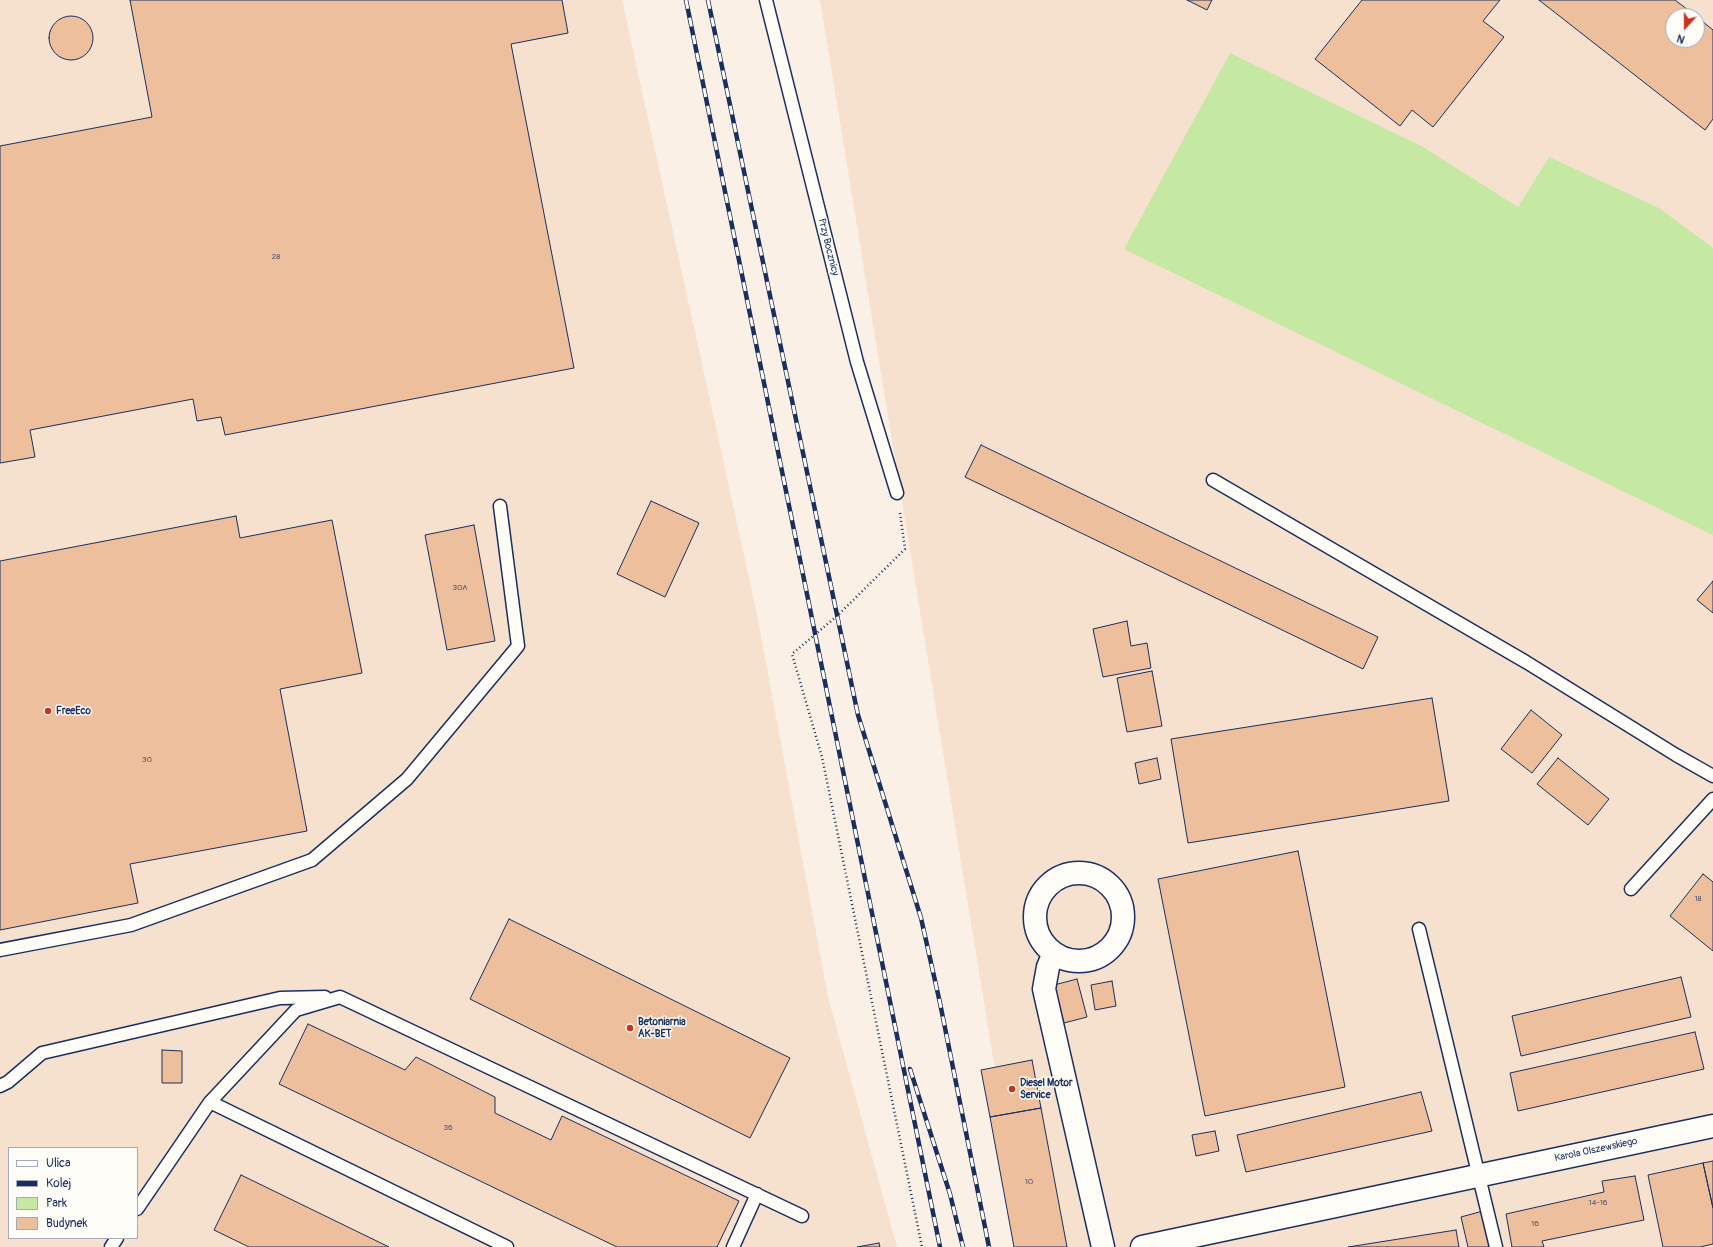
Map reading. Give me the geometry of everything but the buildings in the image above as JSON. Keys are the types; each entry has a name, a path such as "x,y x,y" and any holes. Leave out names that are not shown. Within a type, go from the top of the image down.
{"street":[{"path":"1073,873 1086,874 1100,878 1111,886 1119,898 1123,911 1123,925 1118,938 1110,949 1099,957 1086,961 1072,961 1054,953 1039,937 1035,924 1036,910 1040,897 1048,886 1060,878 1073,873"},
{"path":"1054,953 1048,967 1044,989 1103,1247"},
{"name":"Karola Olszewskiego","path":"1142,1247 1713,1126"}],"lane":[{"name":"Przy Bocznicy","path":"766,0 857,362 897,493"},
{"path":"1213,480 1526,662 1676,755 1713,776"},
{"path":"0,950 131,925 312,860 407,778 518,646 500,506"},
{"path":"1631,889 1713,799"},
{"path":"1419,929 1496,1247"},
{"path":"0,1086 8,1082 42,1053 280,998 340,997 802,1216"},
{"path":"138,1208 210,1102 296,1010 340,997"},
{"path":"210,1102 507,1247"},
{"path":"733,1247 757,1194"}],"path":[{"path":"897,493 905,549 837,616 792,654 822,757 922,1247"}],"shaded area":[{"path":"0,0 622,0 757,614 828,997 897,1247 0,1247"},
{"path":"820,0 1713,0 1713,1247 1024,1247"}],"green space":[{"path":"1230,53 1423,147 1518,207 1549,157 1659,208 1713,248 1713,535 1124,249"}],"railway":[{"path":"686,0 940,1247"},
{"path":"708,0 858,715 921,918 940,1003 989,1247"},
{"path":"910,1069 950,1194 963,1247"}],"place":[{"name":"FreeEco","path":"48,711"},
{"name":"Betoniarnia AK-BET","path":"630,1028"},
{"name":"Diesel Motor Service","path":"1012,1089"}]}
